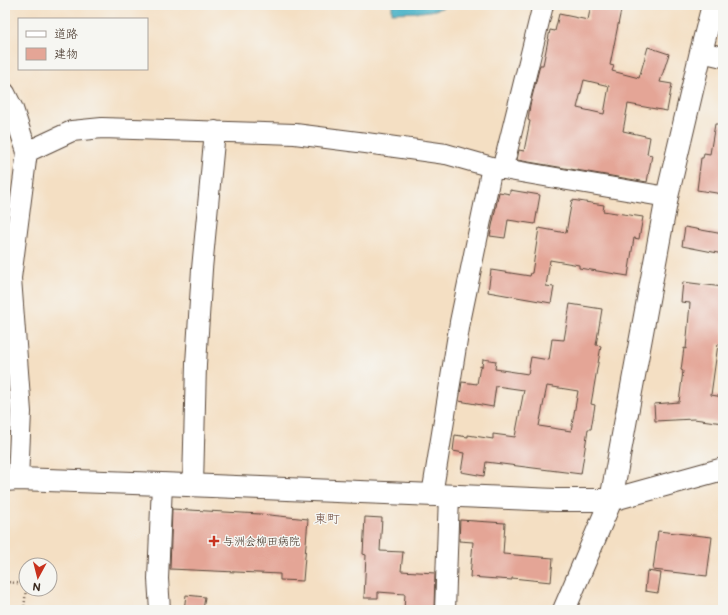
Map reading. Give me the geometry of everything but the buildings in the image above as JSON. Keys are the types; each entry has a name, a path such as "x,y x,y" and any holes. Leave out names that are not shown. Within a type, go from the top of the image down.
{"street":[{"path":"445,610 440,495 460,322 496,168 506,155 543,5"},
{"path":"564,610 611,500 667,196 713,5"},
{"path":"701,52 723,57"},
{"path":"5,93 13,109 27,152 11,278 21,412 11,480 193,485 556,500 611,500 723,469"},
{"path":"27,152 72,131 102,128 295,134 446,154 496,168 667,196"},
{"path":"193,485 196,364 202,269 215,131"},
{"path":"160,610 158,579 162,484"}],"path":[{"path":"5,560 7,582 18,583"},
{"path":"24,610 25,597"}],"water":[{"path":"392,5 447,5 435,10 392,13"}],"place":[{"name":"与洲会柳田病院","path":"214,541"}],"district":[{"name":"東町","path":"327,518"}]}
